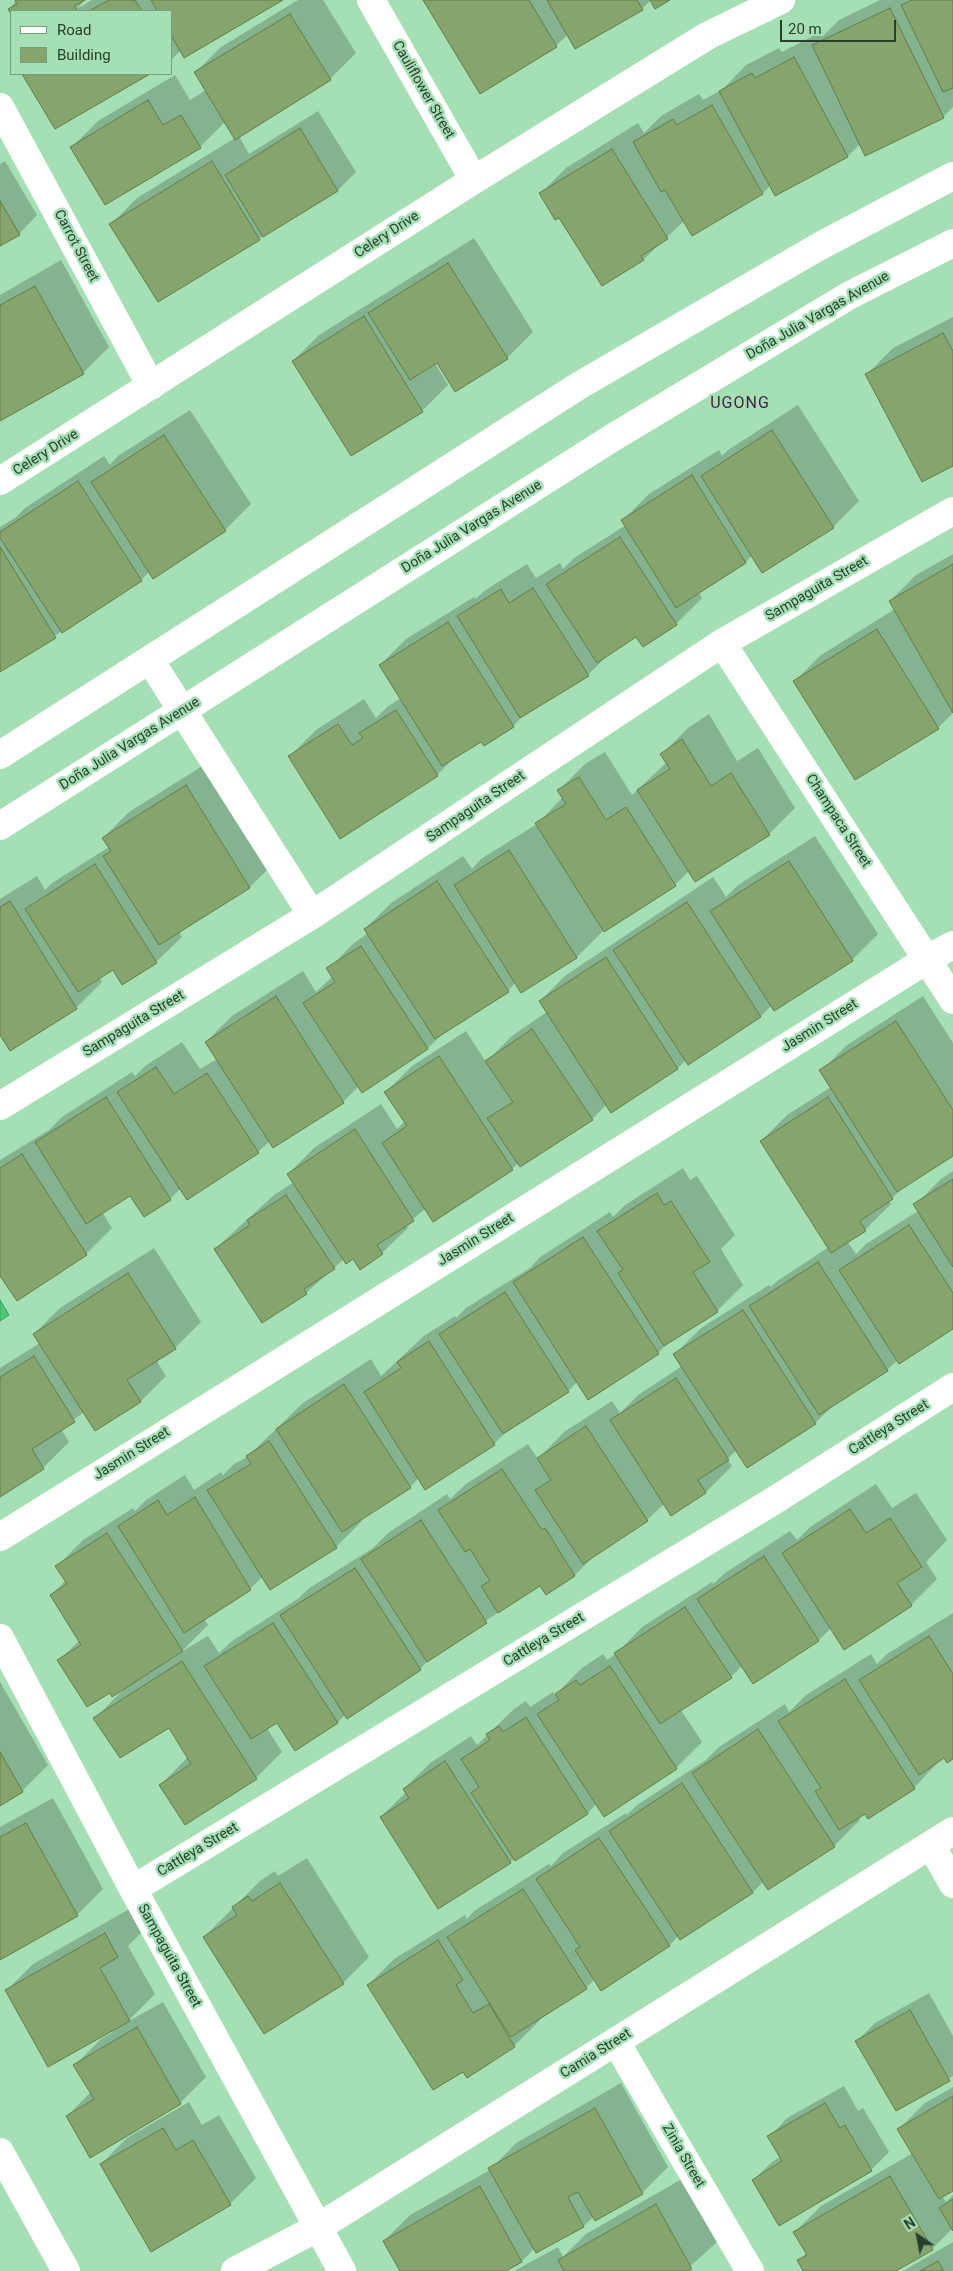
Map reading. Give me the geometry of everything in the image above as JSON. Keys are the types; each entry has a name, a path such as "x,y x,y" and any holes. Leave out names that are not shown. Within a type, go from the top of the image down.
{"street":[{"name":"Cauliflower Street","path":"371,0 474,180"},
{"name":"Celery Drive","path":"0,481 474,180 707,36 781,0"},
{"name":"Carrot Street","path":"0,107 151,386"},
{"path":"0,755 580,385 820,246 953,176"},
{"name":"Doña Julia Vargas Avenue","path":"0,826 612,438 850,295 953,243"},
{"name":"Sampaguita Street","path":"0,1106 312,915 722,643 953,511"},
{"name":"Champaca Street","path":"722,643 953,1000"},
{"path":"150,660 312,915"},
{"name":"Jasmin Street","path":"0,1536 953,945"},
{"name":"Cattleya Street","path":"133,1889 767,1505 953,1387"},
{"name":"Sampaguita Street","path":"0,1638 133,1889 342,2271"},
{"path":"942,1838 953,1884"},
{"name":"Camia Street","path":"235,2271 317,2228 942,1838"},
{"name":"Zinia Street","path":"616,2042 750,2271"},
{"path":"0,2152 66,2271"}],"shaded area":[{"path":"0,1300 9,1315 0,1321"}],"building":[{"path":"15,0 85,0 74,6 77,10 10,10 10,12 8,9 17,4"},
{"path":"109,0 135,0 141,10 91,10"},
{"path":"151,0 283,0 184,58 172,37 172,10 156,10"},
{"path":"423,0 529,0 557,47 480,94"},
{"path":"547,0 637,0 643,10 575,49"},
{"path":"650,0 670,0 655,9"},
{"path":"912,0 953,0 953,88 943,92 901,5"},
{"path":"890,8 944,118 865,156 812,45"},
{"path":"290,14 331,80 235,140 194,72"},
{"path":"794,57 848,157 775,196 719,91 752,73 755,78"},
{"path":"23,75 148,75 55,129"},
{"path":"148,100 163,125 181,115 201,148 105,205 70,147"},
{"path":"712,105 763,194 692,236 665,190 661,192 633,142 673,119 677,125"},
{"path":"300,128 338,191 263,237 225,175"},
{"path":"612,149 668,239 641,256 644,260 602,286 559,218 555,220 539,193"},
{"path":"212,161 260,240 158,302 109,224"},
{"path":"0,201 20,235 0,246"},
{"path":"448,263 508,359 455,392 437,363 410,380 368,313"},
{"path":"35,286 84,374 0,421 0,305"},
{"path":"364,316 423,412 351,456 292,361"},
{"path":"943,333 953,351 953,466 922,482 865,374"},
{"path":"772,430 834,528 762,573 701,476"},
{"path":"164,435 226,531 153,579 91,482"},
{"path":"692,475 746,563 676,608 621,520"},
{"path":"78,481 142,581 62,633 0,538 0,532"},
{"path":"620,537 677,625 643,647 636,637 597,663 546,584"},
{"path":"0,547 56,638 0,672"},
{"path":"953,564 953,713 889,601"},
{"path":"533,588 589,676 520,718 457,616 501,589 509,603"},
{"path":"448,622 514,727 484,746 481,742 442,766 379,665"},
{"path":"877,629 939,729 855,780 793,681"},
{"path":"396,710 438,776 340,839 288,756 338,724 352,745 363,738 359,733"},
{"path":"682,739 711,786 731,773 770,835 695,882 637,790 670,769 660,754"},
{"path":"579,777 606,820 626,807 676,886 604,932 535,823 566,804 557,790"},
{"path":"186,785 250,888 159,945 103,856 111,851 102,838"},
{"path":"509,850 577,958 521,993 454,885"},
{"path":"789,861 853,961 774,1011 710,911"},
{"path":"95,864 157,963 122,985 113,970 78,992 25,909"},
{"path":"437,881 509,992 435,1039 364,929"},
{"path":"10,901 77,1009 10,1051 0,1035 0,907"},
{"path":"687,902 761,1017 688,1065 613,950"},
{"path":"361,946 428,1049 362,1093 303,1003 335,982 326,968"},
{"path":"606,957 678,1069 611,1113 539,1001"},
{"path":"276,996 344,1103 273,1148 205,1042"},
{"path":"896,1021 953,1110 953,1156 897,1192 819,1070"},
{"path":"532,1029 593,1120 520,1167 487,1118 513,1102 485,1061"},
{"path":"439,1056 513,1170 433,1222 382,1143 407,1126 384,1092"},
{"path":"156,1067 174,1094 207,1073 259,1153 187,1200 117,1092"},
{"path":"106,1097 171,1200 144,1217 130,1196 86,1224 35,1142"},
{"path":"828,1097 893,1199 860,1221 866,1231 831,1253 760,1141"},
{"path":"355,1129 414,1221 377,1245 383,1254 360,1270 353,1259 346,1264 287,1174"},
{"path":"22,1154 87,1255 17,1301 0,1276 0,1168"},
{"path":"953,1179 953,1267 913,1204"},
{"path":"657,1193 664,1205 671,1201 710,1262 693,1272 718,1312 664,1346 618,1273 623,1270 597,1231"},
{"path":"286,1195 335,1269 304,1289 307,1294 262,1323 214,1249 250,1225 247,1220"},
{"path":"909,1225 953,1293 953,1329 899,1364 839,1270"},
{"path":"583,1237 659,1354 588,1400 513,1282"},
{"path":"818,1262 888,1371 819,1415 749,1306"},
{"path":"128,1273 176,1349 127,1380 141,1402 95,1431 33,1334"},
{"path":"505,1292 569,1392 503,1434 439,1334"},
{"path":"743,1310 816,1424 747,1468 673,1354"},
{"path":"429,1341 495,1445 425,1490 364,1392 401,1368 397,1362"},
{"path":"34,1356 75,1422 32,1449 44,1469 0,1497 0,1377"},
{"path":"676,1378 729,1460 698,1480 706,1493 671,1516 610,1420"},
{"path":"344,1384 411,1488 342,1532 276,1429"},
{"path":"586,1426 648,1521 583,1564 535,1490 551,1480 537,1458"},
{"path":"269,1441 337,1548 270,1590 207,1490 251,1464 246,1456"},
{"path":"502,1469 542,1530 545,1528 575,1576 546,1595 540,1586 498,1613 481,1586 490,1581 470,1549 465,1552 438,1510"},
{"path":"195,1497 251,1590 184,1633 118,1526 158,1500 167,1515"},
{"path":"850,1509 866,1533 890,1518 922,1567 897,1583 912,1606 844,1650 782,1553"},
{"path":"421,1520 487,1623 427,1662 361,1559"},
{"path":"107,1533 183,1651 112,1697 110,1693 87,1707 57,1660 81,1645 50,1595 67,1584 55,1566"},
{"path":"764,1556 819,1641 753,1684 697,1599"},
{"path":"355,1568 421,1670 347,1719 280,1615"},
{"path":"685,1607 732,1678 660,1724 614,1653"},
{"path":"273,1623 338,1723 295,1751 277,1723 251,1739 204,1666"},
{"path":"929,1636 953,1674 953,1759 947,1763 944,1758 919,1775 859,1680"},
{"path":"182,1661 257,1779 185,1825 159,1785 191,1764 169,1728 120,1758 93,1718"},
{"path":"610,1666 677,1769 604,1817 537,1714 559,1700 555,1694 576,1680 580,1685"},
{"path":"845,1679 915,1789 868,1819 865,1814 839,1830 815,1791 821,1788 778,1721"},
{"path":"526,1717 588,1814 515,1861 471,1793 479,1787 461,1759 490,1740 486,1734 499,1726 503,1732"},
{"path":"758,1729 835,1847 768,1890 692,1773"},
{"path":"0,1752 23,1792 0,1806"},
{"path":"445,1761 511,1863 438,1909 380,1817 409,1798 403,1789"},
{"path":"682,1783 753,1893 680,1940 609,1831"},
{"path":"26,1823 78,1916 0,1960 0,1837"},
{"path":"599,1838 670,1946 601,1991 575,1950 580,1947 536,1879"},
{"path":"280,1883 344,1984 264,2034 203,1937 237,1915 232,1907 248,1896 252,1901"},
{"path":"523,1889 587,1989 511,2037 447,1937"},
{"path":"105,1933 118,1957 100,1968 130,2021 48,2067 5,1990"},
{"path":"438,1940 463,1980 456,1985 473,2013 489,2004 515,2047 467,2078 463,2072 433,2090 367,1985"},
{"path":"910,2010 950,2081 896,2111 855,2041"},
{"path":"137,2027 181,2104 90,2158 66,2116 94,2099 73,2065"},
{"path":"953,2096 953,2191 939,2199 897,2129"},
{"path":"825,2103 840,2128 845,2125 872,2171 779,2226 752,2180 782,2161 767,2136"},
{"path":"595,2108 643,2194 595,2221 578,2192 568,2197 584,2227 536,2253 488,2168"},
{"path":"163,2128 176,2150 193,2140 231,2205 151,2252 100,2164"},
{"path":"890,2176 933,2250 896,2271 803,2271 797,2260 807,2255 793,2232"},
{"path":"480,2186 522,2262 506,2271 400,2271 383,2241"},
{"path":"953,2199 953,2231 939,2208"},
{"path":"656,2204 692,2269 688,2271 564,2271 558,2260"},
{"path":"938,2261 944,2271 920,2271"}],"district":[{"name":"UGONG","path":"740,404"}]}
